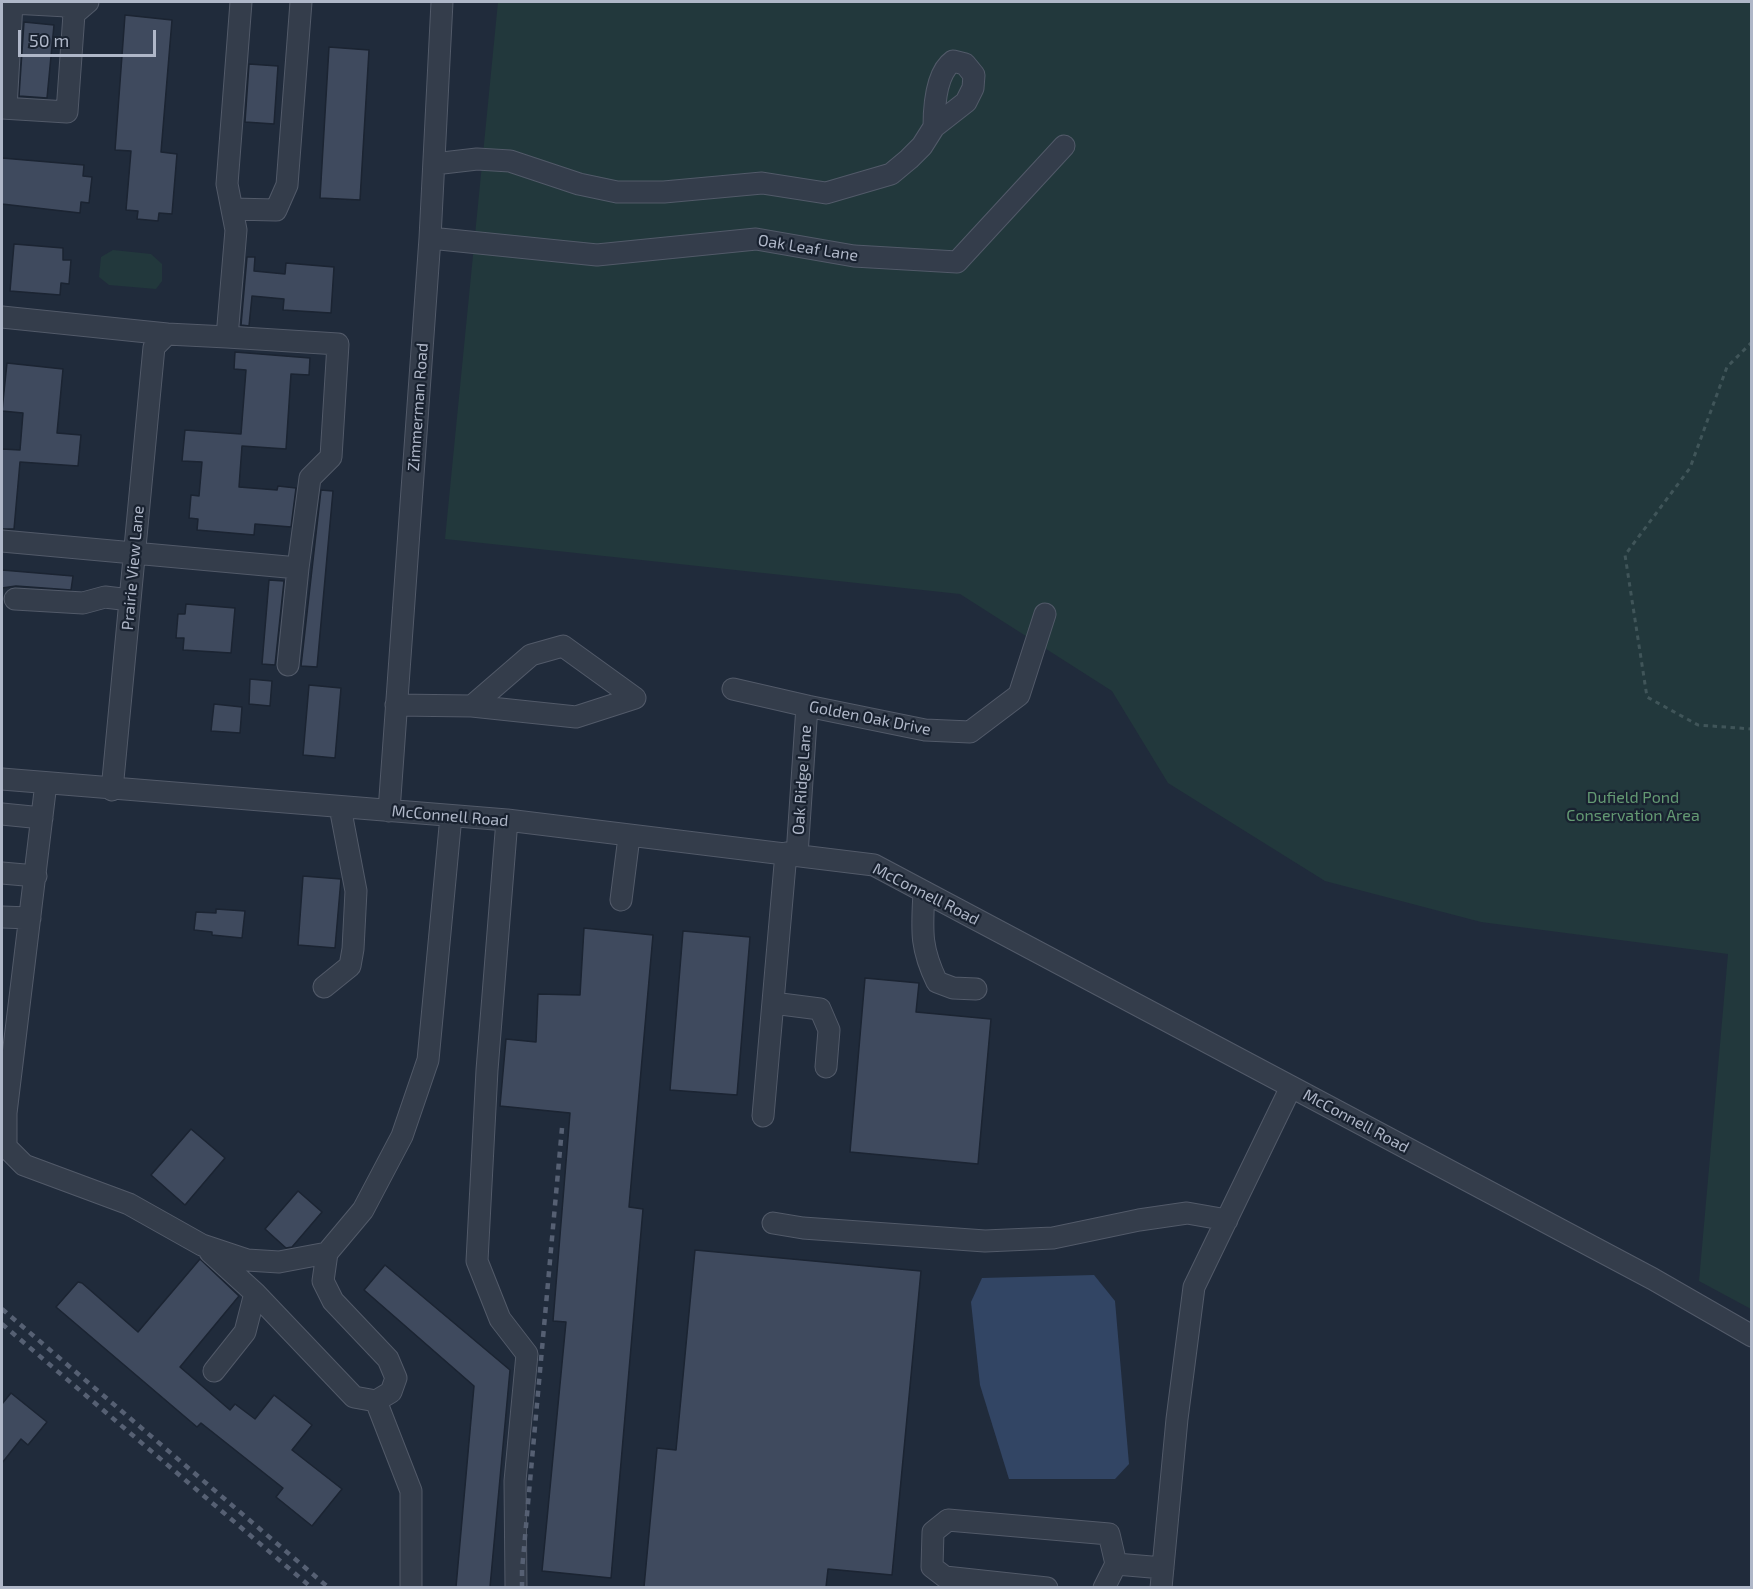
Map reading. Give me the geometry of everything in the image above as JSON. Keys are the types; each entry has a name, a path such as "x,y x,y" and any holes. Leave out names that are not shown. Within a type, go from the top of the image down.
{"street":[{"path":"7,2 81,8 67,112 4,108 7,2"},
{"path":"227,337 236,230 227,184 241,2"},
{"path":"232,209 276,210 287,185 302,2"},
{"name":"Zimmerman Road","path":"389,811 430,238 442,2"},
{"path":"434,164 477,159 510,161 579,184 617,192 664,192 762,183 825,193 891,174 916,153 934,127"},
{"name":"Oak Leaf Lane","path":"430,238 597,255 756,239 854,256 957,262 1064,146"},
{"path":"2,317 161,340 227,337 338,344 331,457 310,478 288,665"},
{"name":"Prairie View Lane","path":"112,790 135,554 161,340"},
{"path":"2,541 298,568"},
{"path":"15,599 83,603 105,597 130,600"},
{"name":"Golden Oak Drive","path":"733,689 925,730 969,732 1018,695 1045,614"},
{"path":"396,705 472,706 576,717 635,698 562,646 531,655 472,706"},
{"name":"Oak Ridge Lane","path":"763,1116 773,1003 807,706"},
{"name":"McConnell Road","path":"2,780 507,820 630,837 874,865 1653,1279 1752,1336"},
{"path":"45,783 36,876 8,1056 6,1147 24,1165 129,1204 202,1245 247,1260 279,1262 327,1253"},
{"path":"324,987 350,966 353,949 356,891 340,807"},
{"path":"2,814 42,818"},
{"path":"202,1245 255,1293 354,1396 376,1401 391,1392 396,1378 388,1359 333,1301 324,1281 327,1253 363,1210 402,1136 428,1060 451,816"},
{"path":"507,820 487,1070 477,1261 500,1319 527,1354 515,1481 516,1587"},
{"path":"621,900 630,837"},
{"path":"2,873 36,876"},
{"path":"924,892 921,939 927,962 937,982 953,988 976,989"},
{"path":"2,916 30,918"},
{"path":"773,1003 820,1009 829,1030 826,1067"},
{"path":"1116,1563 1162,1578 1176,1419 1194,1287 1291,1087"},
{"path":"773,1223 803,1228 985,1241 1053,1238 1139,1220 1187,1213 1227,1220"},
{"path":"214,1371 245,1332 255,1293"},
{"path":"376,1401 411,1491 411,1587"},
{"path":"1047,1587 945,1577 932,1567 933,1532 948,1520 1109,1534 1116,1563 1104,1587"}],"path":[{"path":"1752,342 1727,367 1690,468 1625,555 1647,697 1698,725 1752,729"}],"green space":[{"name":"Dufield Pond Conservation Area","path":"498,2 1751,2 1751,1309 1699,1281 1728,954 1481,922 1325,881 1168,783 1112,691 960,594 445,539"},
{"path":"113,250 151,254 162,264 162,281 156,289 109,285 99,277 101,257"}],"water":[{"path":"1094,1275 1115,1301 1129,1464 1115,1479 1009,1479 980,1385 971,1302 982,1278"}],"building":[{"path":"125,15 172,20 161,152 177,154 172,214 159,213 158,221 137,219 138,211 126,210 131,151 115,150"},
{"path":"24,22 54,25 47,98 19,96"},
{"path":"329,47 369,50 360,200 320,198"},
{"path":"249,64 278,66 274,124 245,122"},
{"path":"2,158 84,165 83,176 92,177 89,203 81,202 80,213 2,204"},
{"path":"14,244 63,248 63,260 71,260 69,284 61,283 60,295 10,291"},
{"path":"247,257 255,257 254,271 285,274 286,263 334,267 331,313 283,310 284,299 252,296 249,326 241,325"},
{"path":"235,352 310,358 309,375 291,374 286,449 242,446 239,487 277,490 278,486 296,488 291,527 255,524 254,535 197,530 198,519 189,518 191,495 199,496 202,462 182,461 185,430 241,434 246,370 234,369"},
{"path":"7,363 63,369 57,433 81,435 78,466 20,462 14,529 2,529 2,449 20,450 23,413 2,411"},
{"path":"321,490 333,491 317,667 301,666"},
{"path":"2,570 73,576 71,590 16,586 2,588"},
{"path":"269,580 284,581 275,665 262,664"},
{"path":"186,604 235,608 231,653 183,650 184,638 176,638 178,614 185,614"},
{"path":"250,679 272,681 270,706 249,704"},
{"path":"309,685 341,688 335,758 303,755"},
{"path":"214,704 242,707 240,733 211,731"},
{"path":"303,876 341,879 335,948 298,945"},
{"path":"216,909 245,911 242,938 212,935 212,932 194,930 196,912 216,913"},
{"path":"584,928 653,935 629,1207 643,1209 611,1578 542,1571 566,1322 553,1321 570,1113 500,1106 506,1039 536,1042 538,994 580,995"},
{"path":"683,931 750,937 737,1095 670,1090"},
{"path":"865,978 919,983 916,1012 991,1019 978,1164 850,1152"},
{"path":"191,1129 225,1158 185,1205 151,1175"},
{"path":"298,1191 322,1212 292,1247 286,1248 265,1229"},
{"path":"695,1250 921,1271 892,1575 828,1569 826,1587 644,1587 657,1448 676,1450"},
{"path":"200,1259 239,1296 180,1367 230,1410 235,1404 255,1419 274,1395 312,1425 292,1450 342,1489 312,1526 276,1497 283,1488 201,1423 197,1427 56,1307 78,1282 82,1283 138,1332"},
{"path":"385,1265 510,1370 490,1587 456,1587 474,1386 364,1290"},
{"path":"11,1393 47,1422 28,1445 21,1439 2,1463 2,1404"}],"railway":[{"path":"522,1588 562,1128"},
{"path":"2,1309 329,1588"},
{"path":"2,1324 312,1588"}]}
